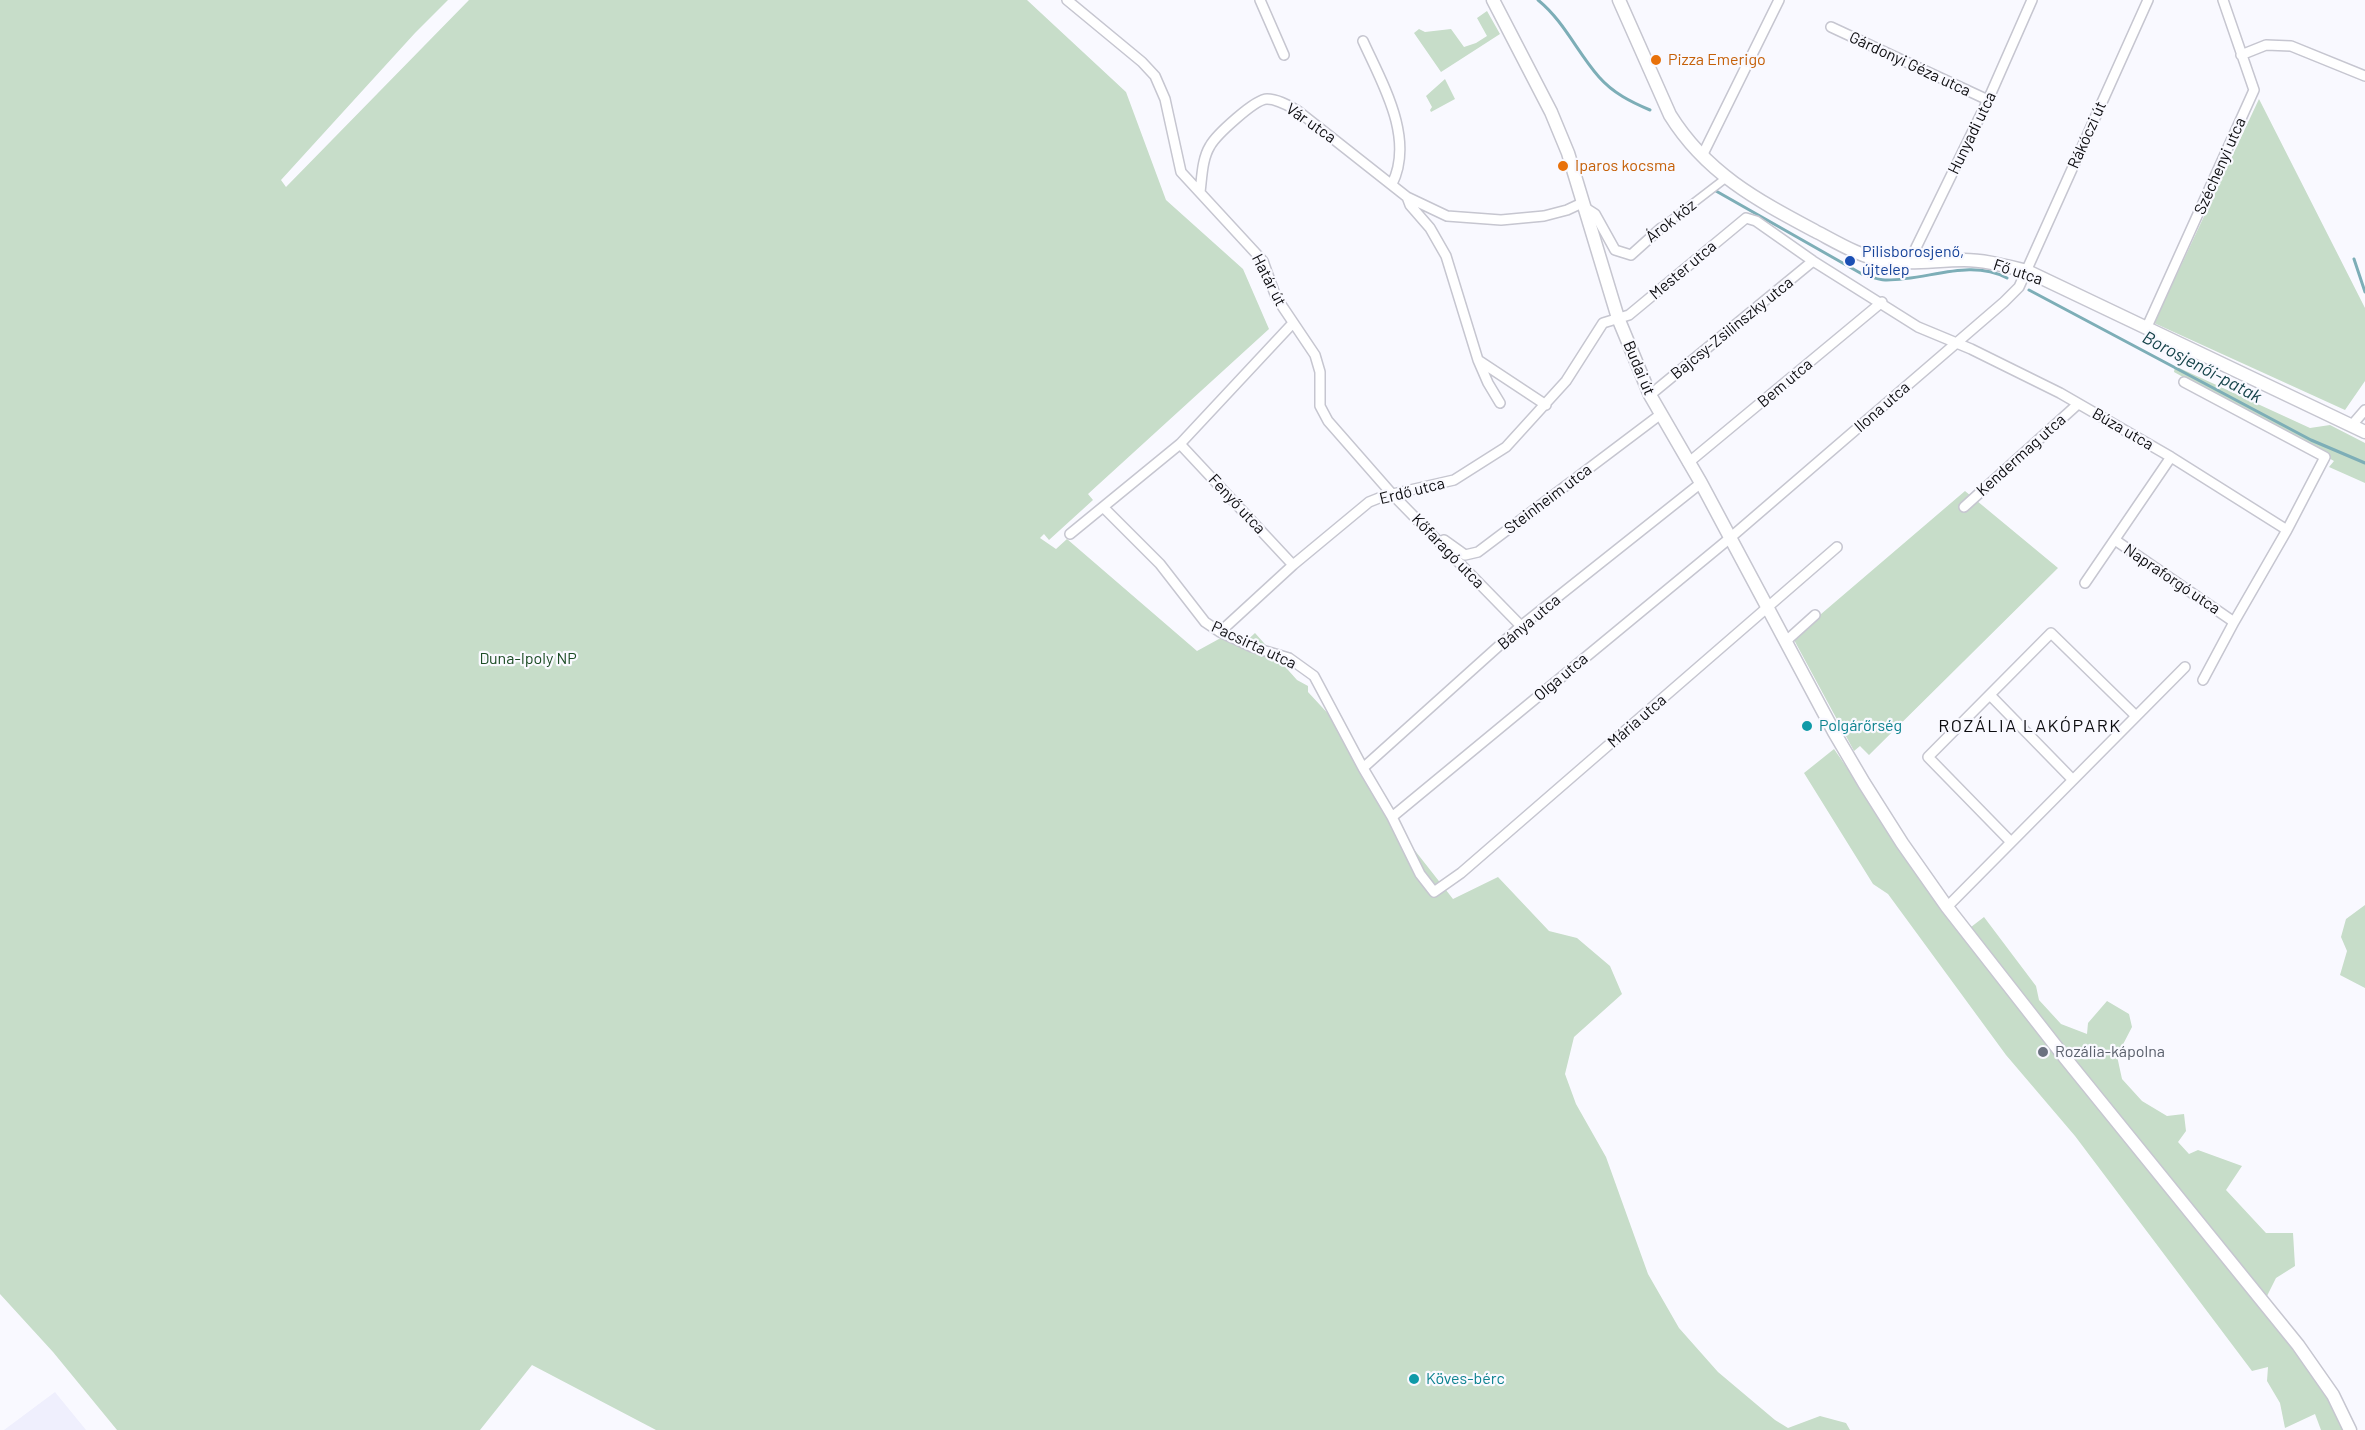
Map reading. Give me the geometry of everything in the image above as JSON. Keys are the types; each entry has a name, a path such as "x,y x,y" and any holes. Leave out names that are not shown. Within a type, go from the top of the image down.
{"street":[{"name":"Határ út","path":"1067,0 1153,73 1166,99 1180,170 1261,257 1276,297 1293,323 1180,444 1070,534"},
{"path":"1260,0 1284,55"},
{"name":"Budai út","path":"1493,0 1551,112 1568,153 1618,318 1650,395 1701,483 1827,718 1896,833 1947,907 2073,1069 2298,1346 2332,1395 2350,1430"},
{"name":"Fő utca","path":"1619,0 1678,128 1702,156 1755,200 1857,253 1883,261 1908,264 1964,260 1988,261 2027,271 2365,432"},
{"path":"1702,156 1779,0"},
{"name":"Hunyadi utca","path":"1908,264 1988,100 2032,0"},
{"name":"Rákóczi út","path":"2027,271 2148,0"},
{"name":"Széchenyi utca","path":"2146,329 2254,90 2223,0"},
{"name":"Gárdonyi Géza utca","path":"1831,27 1988,100"},
{"path":"1363,41 1394,109 1398,127 1399,171 1392,184"},
{"path":"2241,55 2266,45 2279,44 2290,46 2365,76"},
{"name":"Vár utca","path":"1200,192 1203,167 1210,145 1251,104 1266,99 1281,102 1298,111 1407,197 1410,205 1430,228 1446,256 1478,360 1500,403"},
{"name":"Árok köz","path":"1583,205 1595,214 1615,250 1631,255 1661,228 1726,178"},
{"path":"1407,197 1447,216 1501,220 1544,216 1583,205"},
{"name":"Mester utca","path":"1618,318 1629,315 1746,218"},
{"name":"Búza utca","path":"1746,218 1756,221 1918,327 1971,349 2078,404 2171,457 2287,530"},
{"name":"Bajcsy-Zsilinszky utca","path":"1650,395 1814,261"},
{"name":"Ilona utca","path":"1730,538 2004,302 2019,287 2027,271"},
{"name":"Bem utca","path":"1688,463 1882,302"},
{"name":"Erdő utca","path":"1220,632 1293,565 1366,504 1392,494 1454,480 1506,447 1566,381 1603,323 1618,318"},
{"name":"Kőfaragó utca","path":"1293,323 1313,350 1318,363 1319,401 1328,421 1392,494 1521,626"},
{"path":"1478,360 1546,405"},
{"path":"2184,382 2325,457 2287,530 2234,622"},
{"name":"Kendermag utca","path":"1964,507 2078,404"},
{"path":"2352,425 2365,410"},
{"name":"Steinheim utca","path":"1431,535 1441,537 1452,548 1465,555 1478,552 1661,414"},
{"name":"Fenyő utca","path":"1180,444 1293,565"},
{"path":"2085,583 2171,457"},
{"name":"Bánya utca","path":"1363,768 1521,626 1701,483"},
{"name":"Pacsirta utca","path":"1103,507 1160,564 1205,622 1252,647 1289,658 1314,676 1392,817 1420,874 1434,892"},
{"name":"Olga utca","path":"1392,817 1730,538"},
{"name":"Napraforgó utca","path":"2115,540 2234,622 2203,680"},
{"name":"Mária utca","path":"1434,892 1461,873 1837,547"},
{"path":"1785,642 1815,615"},
{"path":"2011,842 1928,758 2051,633 2136,716"},
{"path":"1947,907 2185,667"},
{"path":"1990,695 2073,780"}],"shaded area":[{"path":"55,1392 86,1430 4,1430"}],"green space":[{"name":"Duna-Ipoly NP","path":"0,0 448,0 281,180 286,187 469,0 1027,0 1126,92 1166,200 1243,269 1269,329 1088,494 1093,500 1049,540 1044,534 1040,538 1056,549 1067,539 1197,651 1228,634 1241,646 1255,633 1297,680 1308,686 1308,692 1333,719 1398,829 1453,899 1498,877 1549,931 1577,938 1610,966 1622,994 1574,1037 1565,1074 1576,1104 1606,1157 1648,1274 1679,1328 1718,1372 1775,1420 1788,1428 1820,1416 1846,1423 1850,1430 656,1430 532,1365 480,1430 117,1430 53,1352 0,1294"},
{"path":"1487,11 1500,34 1441,72 1414,33 1419,29 1425,32 1451,29 1464,47 1487,36 1477,18"},
{"path":"1445,79 1455,99 1431,112 1432,107 1426,96"},
{"path":"2259,99 2365,308 2365,381 2345,410 2154,323"},
{"path":"2175,366 2310,428 2330,425 2365,443 2365,483 2329,467 2334,461 2174,372"},
{"path":"1965,491 2058,568 1869,755 1860,746 1854,751 1793,638"},
{"path":"1834,749 1962,934 1984,917 2036,986 2039,1000 2061,1024 2087,1034 2088,1023 2107,1001 2129,1014 2132,1027 2117,1056 2122,1079 2142,1101 2167,1116 2184,1114 2186,1131 2178,1142 2189,1154 2198,1150 2242,1166 2226,1190 2266,1233 2293,1233 2295,1266 2276,1278 2263,1304 2334,1405 2346,1430 2321,1430 2315,1414 2285,1428 2280,1403 2267,1381 2268,1367 2252,1371 2075,1136 2006,1055 1888,894 1873,884 1804,773"},
{"path":"2365,905 2365,988 2340,975 2347,951 2341,937 2346,919"}],"waterway":[{"name":"Borosjenői-patak","path":"1538,0 1563,27 1604,83 1623,97 1650,110"},
{"name":"Borosjenői-patak","path":"1716,191 1862,274 1877,279 1900,279 1963,270 1993,272 2007,278"},
{"path":"2354,259 2365,292"},
{"name":"Borosjenői-patak","path":"2029,290 2311,440 2365,463"}],"place":[{"name":"Pizza Emerigo","path":"1656,60"},
{"name":"Iparos kocsma","path":"1563,166"},
{"name":"Pilisborosjenő, újtelep","path":"1850,261"},
{"name":"Polgárőrség","path":"1807,726"},
{"name":"Rozália-kápolna","path":"2043,1052"},
{"name":"Köves-bérc","path":"1414,1379"}],"district":[{"name":"ROZÁLIA LAKÓPARK","path":"2030,726"}]}
